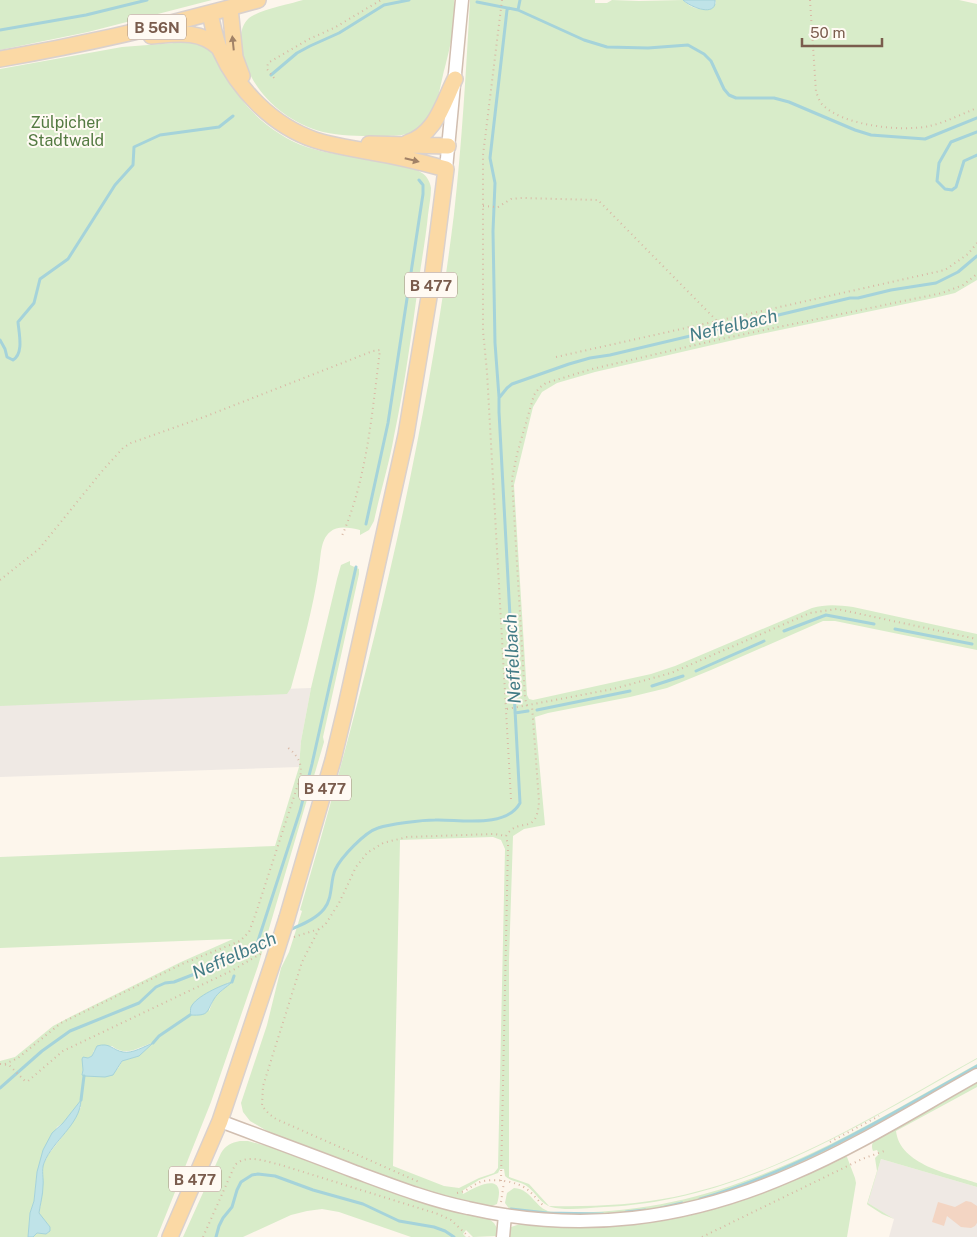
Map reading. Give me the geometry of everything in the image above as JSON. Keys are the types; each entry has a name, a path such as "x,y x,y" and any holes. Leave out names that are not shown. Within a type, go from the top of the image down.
{"main road":[{"name":"B 56N","path":"0,59 104,40 258,0"},
{"path":"230,8 237,63 258,104"},
{"path":"210,14 219,48 234,77 272,117 294,132 313,140 402,157 446,169"},
{"path":"104,40 191,34 208,39 219,48"},
{"path":"405,144 422,137 431,128 455,79"},
{"path":"330,144 448,146"},
{"name":"B 477","path":"170,1237 220,1121 270,955 287,918 333,760 406,435 431,288 446,169"}],"street":[{"path":"446,169 462,0"},
{"path":"220,1121 428,1197 466,1208 502,1215 556,1221 617,1220 685,1210 730,1198 793,1174 977,1075"},
{"path":"502,1215 502,1237"}],"path":[{"path":"274,78 267,69 268,63 297,45 340,25 381,0"},
{"path":"810,0 816,92 822,105 831,111 875,126 903,128 930,126 977,108"},
{"path":"503,1 483,155 483,331 508,709 511,799"},
{"path":"483,206 498,207 511,199 522,198 598,200 717,321"},
{"path":"556,356 945,270 968,254 977,243"},
{"path":"527,706 524,698 512,480 517,454 534,396 539,388 557,379 592,369 721,339 942,293 962,284 977,274"},
{"path":"0,580 39,549 108,464 123,448 131,443 213,414 373,351 380,350 368,441 354,502 341,538"},
{"path":"508,709 613,689 672,673 810,613 824,610 837,609 977,639"},
{"path":"506,836 513,828 534,822 538,817 539,801 532,705"},
{"path":"1,1064 18,1058 61,1023 182,964 240,941 246,936 256,912 300,778 302,766 300,760 287,747"},
{"path":"290,939 325,925 356,867 367,853 384,842 407,837 494,834 506,836"},
{"path":"502,1215 508,855 506,836"},
{"path":"319,929 302,962 263,1086 262,1106 276,1119 422,1183"},
{"path":"1,1064 9,1065 28,1081 63,1051 232,970 270,955"},
{"path":"829,1143 883,1114"},
{"path":"702,1237 862,1159 887,1150"},
{"path":"203,1237 235,1165 241,1160 254,1159 281,1165 445,1217 460,1226 470,1237"},
{"path":"453,1193 462,1192 485,1180 503,1181 525,1187 542,1205 549,1209"}],"shaded area":[{"path":"311,688 301,741 299,767 0,777 0,699"},
{"path":"881,1159 977,1187 977,1237 889,1237 894,1219 868,1203"}],"green space":[{"path":"0,0 212,0 88,32 0,50"},
{"path":"303,0 454,0 455,17 450,48 435,107 426,124 409,134 349,136 323,132 295,121 270,102 260,91 246,65 241,46 242,29 246,21 254,15"},
{"path":"470,0 595,0 595,3 607,3 612,0 683,0 693,7 703,9 711,9 716,3 715,0 959,0 977,4 977,280 955,293 751,336 595,372 557,383 542,392 533,407 514,485 527,695 529,699 533,700 651,674 675,666 812,608 822,606 853,607 977,634 977,650 835,621 823,621 667,688 535,717 545,825 524,829 513,836 509,960 509,1177 529,1184 549,1206 628,1204 674,1197 714,1187 754,1173 830,1139 977,1058 889,1109 798,1156 752,1175 704,1191 655,1202 577,1209 551,1207 547,1206 531,1189 505,1176 504,1169 500,1169 498,1173 479,1180 462,1191 463,1194 476,1187 489,1183 494,1184 498,1187 499,1193 497,1204 489,1207 431,1194 279,1138 250,1121 243,1112 241,1103 267,1025 281,968 289,952 302,911 300,910 371,652 410,478 442,302 454,214 462,134","holes":["493,837 501,840 505,849 498,1168 494,1173 459,1188 444,1186 393,1166 400,840"]},
{"name":"Zülpicher Stadtwald","path":"187,42 198,44 214,55 243,102 263,122 280,134 307,147 321,151 379,160 411,168 424,174 430,184 431,195 405,377 392,447 374,521 369,530 360,535 360,530 340,528 330,532 324,539 307,628 291,688 287,694 0,706 0,69 122,47"},
{"path":"350,561 350,565 359,569 359,574 323,737 324,742 258,966 211,1102 157,1237 33,1237 36,1233 46,1234 50,1231 50,1227 39,1214 43,1186 43,1165 81,1107 77,1106 63,1123 57,1127 37,1172 28,1237 0,1237 0,1061 15,1057 53,1026 72,1016 181,962 233,939 0,948 0,857 275,846 299,767 301,741 311,688 341,565","holes":["231,982 214,998 209,1011 207,993","152,1043 139,1056 122,1061 119,1067 111,1074 102,1076 84,1076 82,1074 88,1058 92,1056 94,1050 112,1046 122,1051 127,1051"]},
{"path":"977,1064 977,1070 827,1152 764,1180 697,1202 647,1211 601,1215 533,1213 510,1210 505,1203 507,1193 514,1188 526,1192 538,1205 548,1211 613,1211 670,1203 724,1188 776,1169 826,1146"},
{"path":"977,1082 977,1087 896,1131 900,1143 916,1160 941,1172 977,1183 977,1187 881,1159 868,1203 894,1219 868,1205 867,1204 877,1171 875,1158 879,1154 877,1150 873,1151 872,1149 875,1139"},
{"path":"240,1141 248,1141 278,1149 452,1210 489,1219 497,1228 496,1236 473,1237 466,1230 463,1234 466,1237 411,1237 339,1212 322,1209 291,1215 243,1237 183,1237 221,1153 229,1145"},
{"path":"839,1157 847,1157 856,1183 847,1237 507,1237 511,1227 520,1224 603,1227 633,1225 689,1216 759,1194"}],"water":[{"path":"683,0 715,0 712,9 708,10 697,8"},
{"path":"232,982 216,996 204,1014 190,1015 191,1007 198,999 216,988"},
{"path":"153,1043 139,1056 122,1061 113,1075 105,1077 82,1075 83,1057 88,1058 92,1056 97,1046 108,1046 127,1052"},
{"path":"81,1100 76,1117 53,1147 43,1166 43,1189 39,1213 50,1227 50,1231 46,1234 37,1233 33,1237 28,1237 37,1172 43,1150 52,1133 63,1123"}],"building":[{"path":"966,1201 977,1206 977,1223 975,1226 971,1228 961,1227 947,1216 944,1226 932,1222 938,1202 955,1207"}],"waterway":[{"path":"0,30 86,15 147,0"},
{"path":"271,75 297,53 339,33 384,5 409,0"},
{"path":"518,10 520,0"},
{"path":"477,2 518,10 584,40 607,47 648,48 688,45 704,54 711,61 724,89 729,95 736,98 774,98 789,102 871,135 925,139 977,118"},
{"path":"499,397 495,343 493,231 495,183 490,158 507,10 509,8"},
{"path":"0,340 7,357 13,360 19,353 20,348 18,322 34,303 40,279 68,259 115,185 133,165 134,147 160,135 219,127 233,116"},
{"name":"Neffelbach","path":"977,132 951,142 939,163 937,181 945,189 952,190 956,187 964,161 977,155"},
{"path":"366,524 388,423 423,194 423,185 419,180"},
{"name":"Neffelbach","path":"288,931 312,919 324,909 329,900 333,875 338,865 354,846 373,830 406,822 493,820 513,811 520,803 499,412 499,398 507,388 512,384 590,358 610,355 850,298 936,283 958,272 977,256"},
{"path":"256,947 300,811 356,567"},
{"path":"784,631 826,615 874,624"},
{"path":"895,629 972,644"},
{"path":"696,671 764,641"},
{"path":"652,686 683,676"},
{"path":"537,710 630,691"},
{"path":"515,713 528,711"},
{"name":"Neffelbach","path":"0,1088 42,1051 70,1031 139,1003 156,987 205,970 276,937"},
{"path":"232,982 234,976"},
{"path":"153,1043 159,1036 190,1015"},
{"path":"700,1199 737,1187 807,1158 876,1123 977,1066"},
{"path":"81,1100 84,1076"},
{"path":"216,1237 223,1218 232,1207 241,1182 252,1175 258,1174 275,1176 313,1190 363,1204 399,1221 434,1227 454,1237"},
{"path":"661,1208 682,1203"},
{"path":"511,1209 547,1213 603,1214"},
{"path":"626,1212 645,1210"}]}
